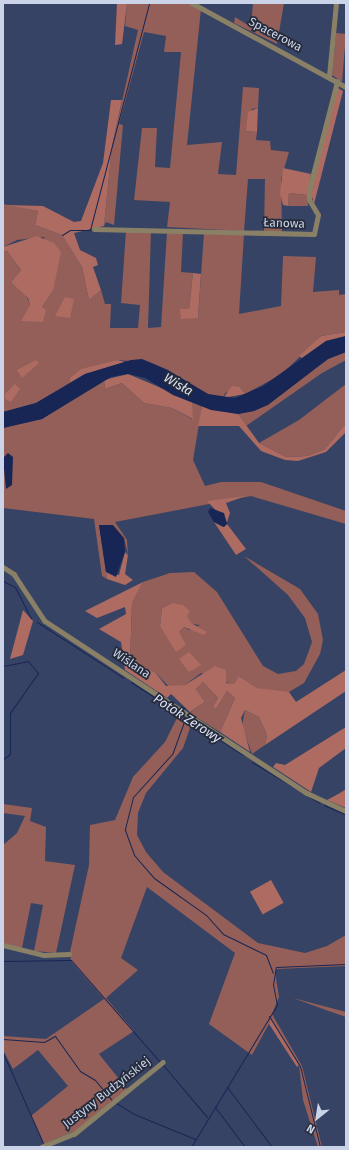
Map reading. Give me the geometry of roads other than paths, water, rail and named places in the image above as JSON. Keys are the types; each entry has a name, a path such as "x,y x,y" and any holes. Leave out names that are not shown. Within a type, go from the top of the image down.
{"street":[{"name":"Spacerowa","path":"192,3 329,76 346,87"},
{"path":"329,76 336,3"},
{"name":"Łanowa","path":"94,229 314,234 318,215 309,200 309,190 337,82"},
{"name":"Wiślana","path":"3,567 14,574 33,608 49,624 307,793 346,810"},
{"path":"3,946 44,955 69,954"},
{"name":"Justyny Budzyńskiej","path":"41,1147 74,1134 163,1062"}],"water":[{"name":"Wisła","path":"346,336 346,352 328,359 268,405 254,411 238,414 211,410 173,395 145,378 128,374 111,377 42,419 3,428 3,412 36,403 85,374 131,360 142,359 168,370 208,394 235,398 263,386 326,341"},
{"path":"8,453 13,457 12,485 6,489 3,458"},
{"path":"210,508 224,513 227,524 224,527 214,522 208,512"},
{"path":"99,525 113,525 124,538 125,552 116,577 106,572"}],"waterway":[{"path":"62,235 70,230 90,230 149,3"},
{"path":"3,581 15,587 31,618"},
{"path":"37,622 124,678"},
{"path":"3,666 28,661 38,673 10,713 10,754 3,759"},
{"name":"Potok Zerowy","path":"131,682 243,755"},
{"path":"185,719 172,754 133,797 125,830 134,855 154,878 206,915 223,934 266,955 273,973"},
{"path":"252,762 320,803"},
{"path":"324,805 346,815"},
{"path":"3,961 71,960 160,1062"},
{"path":"191,1147 277,1005 273,985 276,967 346,964"},
{"path":"269,1016 300,1066 320,1147"},
{"path":"3,1039 44,1042 55,1036 80,1071 95,1080 112,1100"},
{"path":"3,1053 43,1143"},
{"path":"163,1065 207,1117"},
{"path":"227,1087 272,1147"},
{"path":"116,1103 134,1114 195,1139"},
{"path":"215,1107 245,1147"}]}
